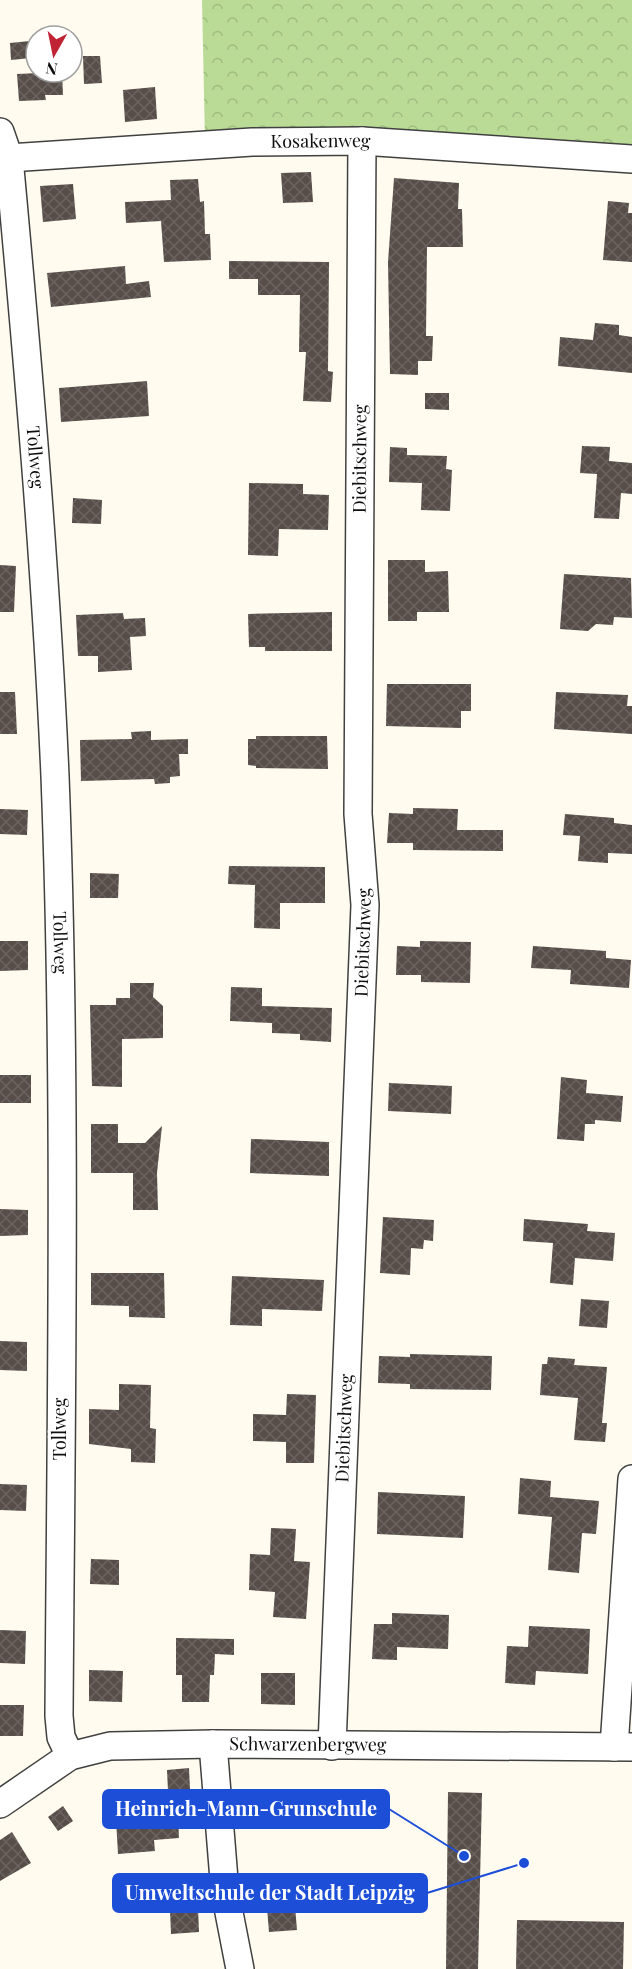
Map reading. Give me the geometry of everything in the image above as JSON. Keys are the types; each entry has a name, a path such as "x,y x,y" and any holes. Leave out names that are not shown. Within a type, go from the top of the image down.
{"street":[{"name":"Tollweg","path":"0,132 9,158 38,467 55,776 61,1007 59,1716 61,1737 70,1756"},
{"name":"Kosakenweg","path":"9,158 252,142 362,141 632,159"},
{"name":"Diebitschweg","path":"332,1746 365,905 358,814 362,141"},
{"path":"623,1747 632,1479"},
{"name":"Schwarzenbergweg","path":"0,1804 70,1756 110,1746 213,1744 623,1747"},
{"path":"213,1744 225,1892 240,1969"}],"green space":[{"path":"202,0 632,0 632,154 205,141"}],"building":[{"path":"24,42 24,59 11,60 10,43"},
{"path":"84,56 100,56 102,83 84,84"},
{"path":"17,74 24,74 24,84 63,84 63,95 45,95 46,100 19,101"},
{"path":"155,87 157,119 125,122 123,90"},
{"path":"311,172 313,202 283,203 281,173"},
{"path":"394,178 459,183 458,209 462,209 463,247 427,247 426,336 433,336 432,361 418,361 418,375 390,374 388,262"},
{"path":"198,179 200,202 204,201 205,234 210,234 211,260 164,262 161,221 126,223 125,202 171,200 170,180"},
{"path":"73,184 76,219 43,222 40,186"},
{"path":"608,201 629,203 628,213 632,213 632,262 603,260"},
{"path":"229,261 329,262 328,371 333,372 331,402 303,401 306,352 299,352 300,295 258,295 258,279 229,279"},
{"path":"125,266 126,284 149,281 151,297 51,307 47,273"},
{"path":"595,323 619,325 619,335 632,337 632,373 558,366 560,337 593,340"},
{"path":"147,381 149,416 61,422 59,388"},
{"path":"425,393 449,393 449,410 425,409"},
{"path":"582,446 610,447 609,461 632,463 632,494 621,493 619,519 594,518 597,474 580,473"},
{"path":"390,447 407,448 407,455 447,456 446,469 452,470 450,511 421,510 422,483 389,482"},
{"path":"249,483 303,484 303,494 329,495 328,530 279,529 278,556 248,555"},
{"path":"73,498 102,500 101,524 72,523"},
{"path":"388,560 425,560 425,572 448,571 449,612 417,612 417,621 388,621"},
{"path":"0,565 16,566 14,612 0,612"},
{"path":"564,574 631,578 632,618 614,617 613,625 596,624 588,631 560,629"},
{"path":"332,612 332,651 265,651 265,647 249,647 248,614"},
{"path":"123,613 124,619 145,618 146,636 130,637 132,670 98,672 98,656 78,656 76,615"},
{"path":"387,684 471,684 471,711 461,711 461,728 386,726"},
{"path":"0,692 15,692 17,734 0,734"},
{"path":"556,692 628,695 627,706 632,706 632,734 554,729"},
{"path":"151,731 151,740 188,739 188,754 179,754 180,776 170,777 170,783 155,784 154,779 81,781 80,740 132,739 131,732"},
{"path":"256,736 327,736 328,769 256,768 256,766 248,765 248,739 256,739"},
{"path":"413,808 458,809 457,830 503,830 503,851 413,850 413,843 387,843 389,813 413,814"},
{"path":"0,809 28,810 27,835 0,834"},
{"path":"565,814 614,818 614,823 632,825 632,854 608,853 608,863 578,861 580,836 563,835"},
{"path":"229,866 325,867 325,903 280,903 280,929 254,928 255,885 228,884"},
{"path":"90,873 119,874 118,898 90,898"},
{"path":"0,941 28,941 28,970 0,971"},
{"path":"420,941 471,942 470,983 421,982 421,975 396,975 397,946 420,947"},
{"path":"533,946 606,951 606,958 631,960 629,988 570,984 571,970 531,968"},
{"path":"130,983 154,983 153,997 163,1006 163,1038 122,1039 122,1087 92,1086 90,1005 116,1005 116,998 130,998"},
{"path":"231,987 262,988 262,1006 332,1008 331,1042 300,1040 300,1034 272,1033 272,1023 230,1021"},
{"path":"0,1075 31,1075 31,1103 0,1103"},
{"path":"561,1077 587,1080 586,1093 623,1096 621,1122 595,1120 595,1124 585,1124 584,1141 557,1139"},
{"path":"389,1083 452,1086 451,1114 388,1111"},
{"path":"91,1124 118,1124 118,1143 145,1143 162,1126 157,1173 158,1210 133,1210 133,1173 91,1173"},
{"path":"251,1139 329,1142 329,1176 250,1173"},
{"path":"0,1209 28,1210 28,1235 0,1236"},
{"path":"383,1217 434,1220 433,1241 424,1240 423,1249 411,1248 410,1275 380,1273"},
{"path":"524,1219 588,1224 587,1231 615,1233 613,1261 575,1258 573,1285 550,1283 553,1243 523,1241"},
{"path":"91,1273 164,1273 165,1318 129,1317 129,1306 91,1305"},
{"path":"232,1276 324,1280 322,1311 262,1309 262,1326 230,1325"},
{"path":"581,1299 609,1301 607,1328 579,1326"},
{"path":"0,1341 27,1342 27,1371 0,1370"},
{"path":"410,1354 492,1356 491,1390 410,1389 410,1384 378,1383 379,1356 410,1357"},
{"path":"548,1357 575,1359 574,1365 607,1367 602,1423 607,1423 605,1442 574,1440 578,1398 540,1395 542,1364 547,1364"},
{"path":"119,1384 151,1385 150,1428 156,1429 155,1463 131,1462 131,1449 89,1444 89,1409 119,1410"},
{"path":"287,1394 316,1395 314,1463 286,1463 286,1442 253,1441 253,1414 286,1415"},
{"path":"520,1478 551,1481 550,1497 599,1501 596,1534 582,1533 579,1573 548,1570 552,1517 518,1514"},
{"path":"0,1484 27,1485 26,1511 0,1510"},
{"path":"378,1492 465,1496 463,1538 377,1534"},
{"path":"271,1528 296,1529 294,1561 310,1562 306,1619 273,1617 275,1592 249,1590 250,1554 270,1555"},
{"path":"91,1559 119,1560 119,1585 90,1584"},
{"path":"392,1613 449,1615 448,1649 397,1647 397,1660 372,1659 374,1624 392,1624"},
{"path":"529,1626 590,1629 588,1674 536,1671 535,1685 505,1683 507,1646 528,1647"},
{"path":"0,1630 26,1631 25,1664 0,1663"},
{"path":"176,1638 234,1639 234,1655 215,1654 214,1675 210,1675 209,1702 182,1702 182,1675 176,1675"},
{"path":"89,1670 123,1671 122,1702 89,1701"},
{"path":"261,1673 295,1673 295,1705 261,1704"},
{"path":"0,1705 24,1705 23,1736 0,1736"},
{"path":"189,1768 190,1789 168,1791 167,1770"},
{"path":"448,1792 482,1793 478,1969 446,1969"},
{"path":"177,1794 179,1838 154,1840 155,1851 118,1854 116,1820 108,1820 106,1798"},
{"path":"261,1798 358,1799 358,1829 261,1828"},
{"path":"63,1806 73,1821 58,1831 48,1817"},
{"path":"12,1832 31,1863 0,1881 0,1840"},
{"path":"295,1906 297,1930 269,1932 267,1908"},
{"path":"198,1908 199,1932 171,1934 170,1910"},
{"path":"517,1920 624,1922 623,1969 516,1969"}],"place":[{"name":"Heinrich-Mann-Grunschule","path":"464,1856"},
{"name":"Umweltschule der Stadt Leipzig","path":"524,1863"}]}
